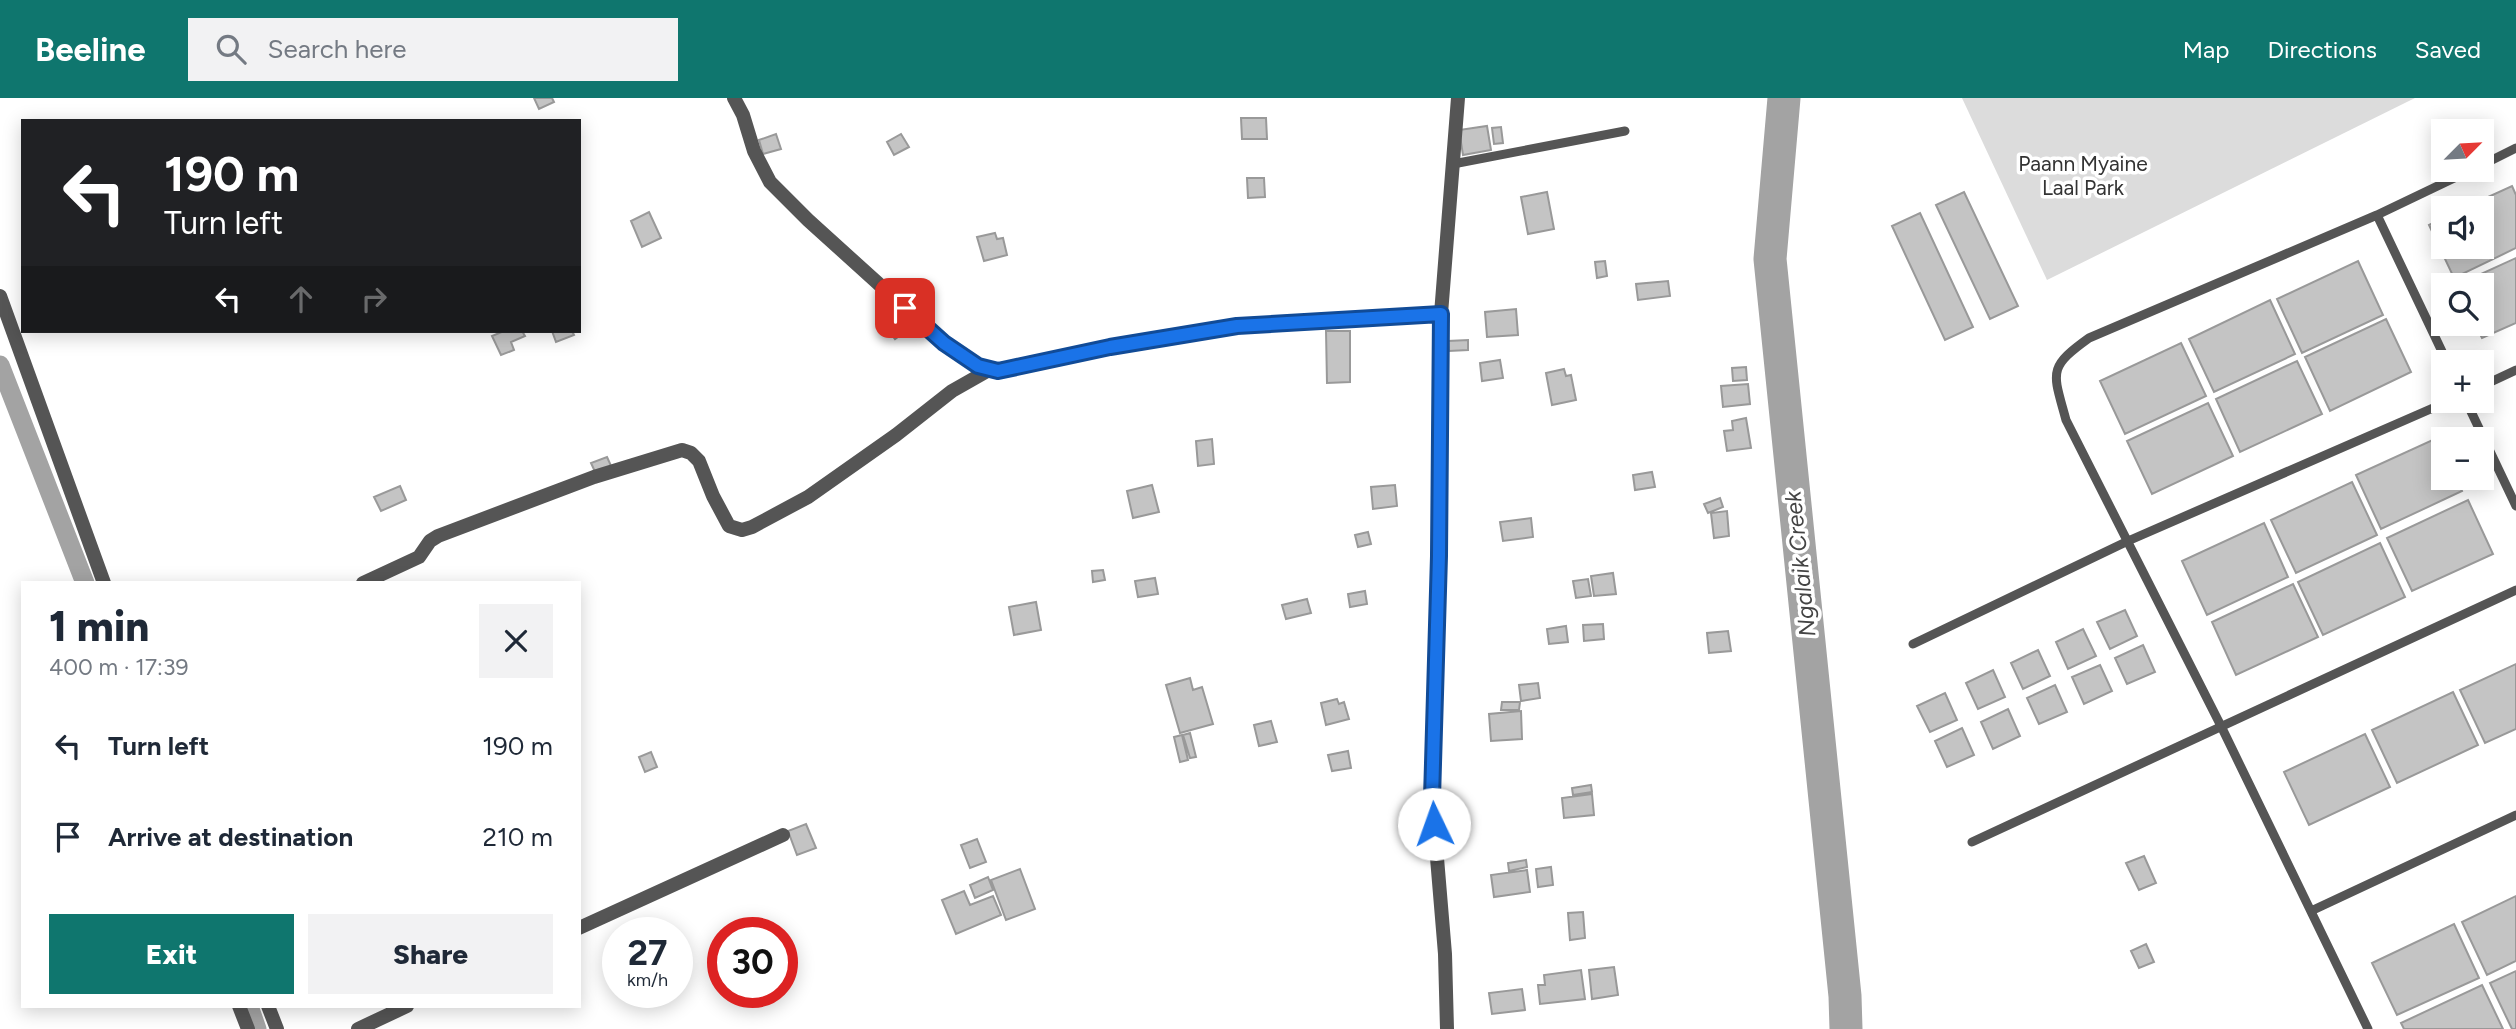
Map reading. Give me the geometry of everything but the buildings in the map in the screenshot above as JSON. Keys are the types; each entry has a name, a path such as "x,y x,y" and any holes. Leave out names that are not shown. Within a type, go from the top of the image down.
{"street":[{"path":"734,98 743,115 754,151 770,182 817,229 944,343 978,366 989,370 1008,370 1110,347 1237,326 1441,314"},
{"path":"1447,1029 1445,954 1432,798 1439,556 1441,314 1458,98"},
{"path":"0,296 103,581"},
{"path":"367,581 419,557 430,541 438,536 594,477 682,450 691,453 699,461 729,526 742,530 752,527 808,497 896,435 952,391 989,370"},
{"path":"581,927 783,835"},
{"path":"240,1008 248,1029"},
{"path":"269,1008 277,1029"},
{"path":"358,1029 403,1008"}],"lane":[{"path":"1453,164 1625,131"},
{"path":"2494,159 2516,148"},
{"path":"2368,1029 2221,726 2066,420 2057,386 2057,365 2066,354 2089,338 2377,215 2446,182"},
{"path":"2377,215 2441,350"},
{"path":"2494,380 2516,370"},
{"path":"1913,644 2128,541 2431,409"},
{"path":"2472,413 2516,506"},
{"path":"1972,842 2516,590"},
{"path":"2311,911 2516,816"}],"green space":[{"name":"Paann Myaine Laal Park","path":"1962,98 2415,98 2047,280"}],"waterway":[{"name":"Ngalaik Creek","path":"1784,98 1770,259 1845,996 1846,1029"},
{"path":"0,365 84,581"},
{"path":"250,1008 257,1029"}],"route":[{"path":"905,308 944,343 978,366 998,371 1110,347 1237,326 1441,314 1439,556 1432,798 1434,824"}]}
